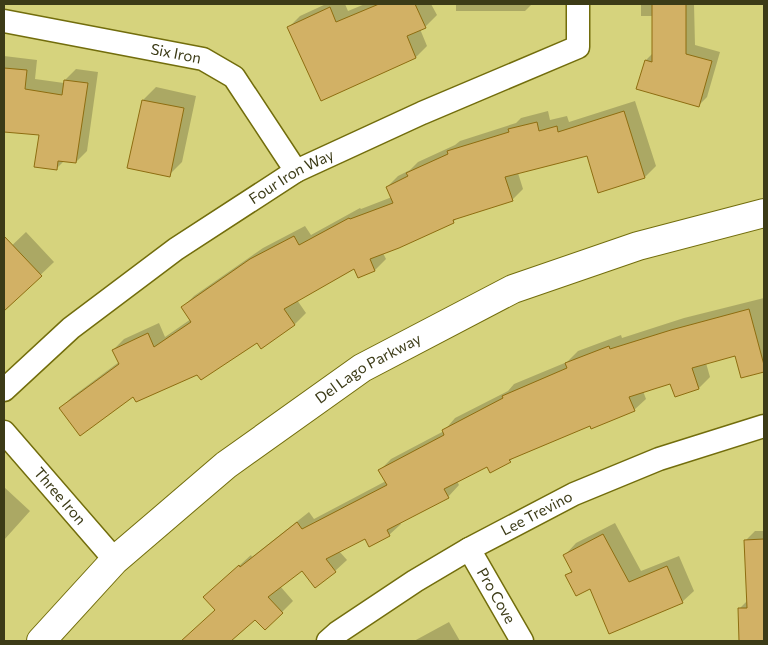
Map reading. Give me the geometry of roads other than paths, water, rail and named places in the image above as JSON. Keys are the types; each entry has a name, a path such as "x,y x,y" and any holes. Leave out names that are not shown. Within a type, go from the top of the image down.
{"street":[{"name":"Four Iron Way","path":"4,390 70,328 176,248 296,171 422,113 578,47 578,4"},
{"name":"Six Iron","path":"4,21 203,59 234,77 296,171"},
{"name":"Del Lago Parkway","path":"41,641 115,560 226,465 362,368 514,289 638,246 764,213"},
{"name":"Lee Trevino","path":"328,641 415,581 469,549 574,494 659,459 764,426"},
{"name":"Three Iron","path":"4,432 115,560"},
{"name":"Pro Cove","path":"469,549 522,641"}]}
